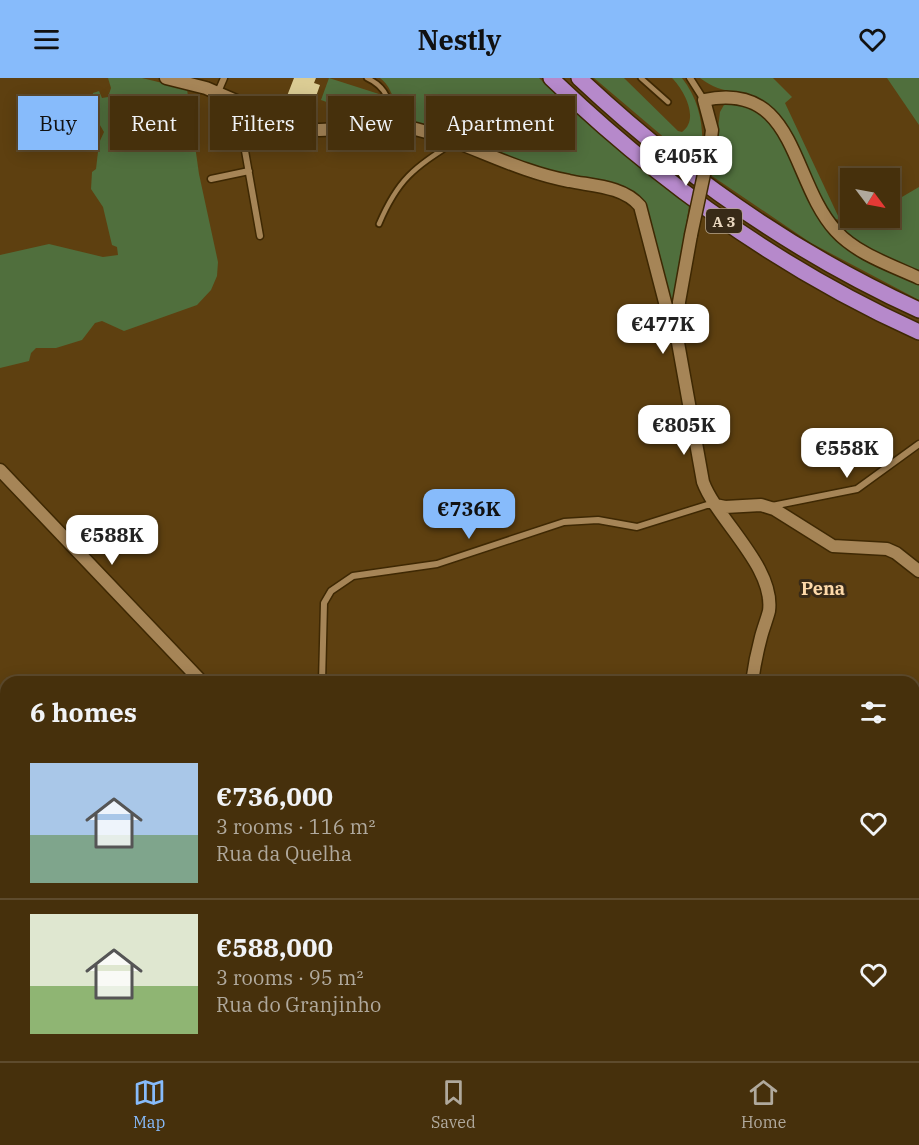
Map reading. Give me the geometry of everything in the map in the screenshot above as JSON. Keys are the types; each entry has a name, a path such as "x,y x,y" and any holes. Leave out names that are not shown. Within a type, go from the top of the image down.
{"highway":[{"name":"A 3","path":"551,78 633,152 719,218 828,286 919,332"},
{"name":"A 3","path":"579,78 657,146 740,208 838,269 919,310"}],"street":[{"path":"166,78 226,96"},
{"path":"218,92 224,78"},
{"path":"690,78 704,100 712,130 691,235 678,317 678,356 702,482 715,505 730,523 760,574 768,597 769,611 756,654 753,676"},
{"path":"704,100 737,97 750,100 763,107 786,137 836,231 871,256 919,278"},
{"path":"245,150 260,236"},
{"path":"471,150 534,174 611,189 634,198 646,221 668,310 678,317"},
{"path":"211,179 249,171"},
{"path":"768,507 857,489 919,444"},
{"path":"0,470 196,676"},
{"path":"322,676 324,603 331,591 353,576 437,564 564,522 598,520 637,527 707,505 725,507 761,505 833,546 886,549 896,553 919,571"}],"lane":[{"path":"367,78 378,83 387,96"},
{"path":"641,78 668,102"},
{"path":"380,224 388,203 406,175 443,150"}],"green space":[{"path":"108,78 142,78 187,89 188,96 110,96 110,150 196,150 218,262 217,276 211,290 197,305 124,331 102,321 95,323 82,340 56,348 36,348 31,353 29,361 0,368 0,255 49,244 103,257 118,255 117,247 112,245 103,207 91,189 92,172 96,169 99,143 104,132 98,122 98,96 92,96 93,93 99,91 102,98 108,97 111,88"},
{"path":"329,78 379,94 378,96 328,96 328,103 321,100"},
{"path":"380,78 539,78 559,96 426,96 426,128 414,124 414,96 392,96 385,82"},
{"path":"594,78 624,78 678,131 682,132 690,120 690,112 685,97 672,78 682,78 694,99 701,121 700,168"},
{"path":"700,78 773,78 792,97 785,103 840,220 831,218 782,122 771,109 761,100 751,96 711,85"},
{"path":"887,78 919,78 919,125"},
{"path":"733,101 752,106 774,127 826,229 840,243 919,283 919,300 811,243 712,176 720,112 725,103"},
{"path":"575,111 610,143 689,206 674,301 671,302 647,207 637,194 624,186 551,173 486,150 575,150"},
{"path":"919,187 919,272 864,247 843,228 900,228 900,198"}],"building":[{"path":"294,78 316,78 314,83 320,85 316,96 287,96"}],"district":[{"name":"Pena","path":"823,588"}]}
